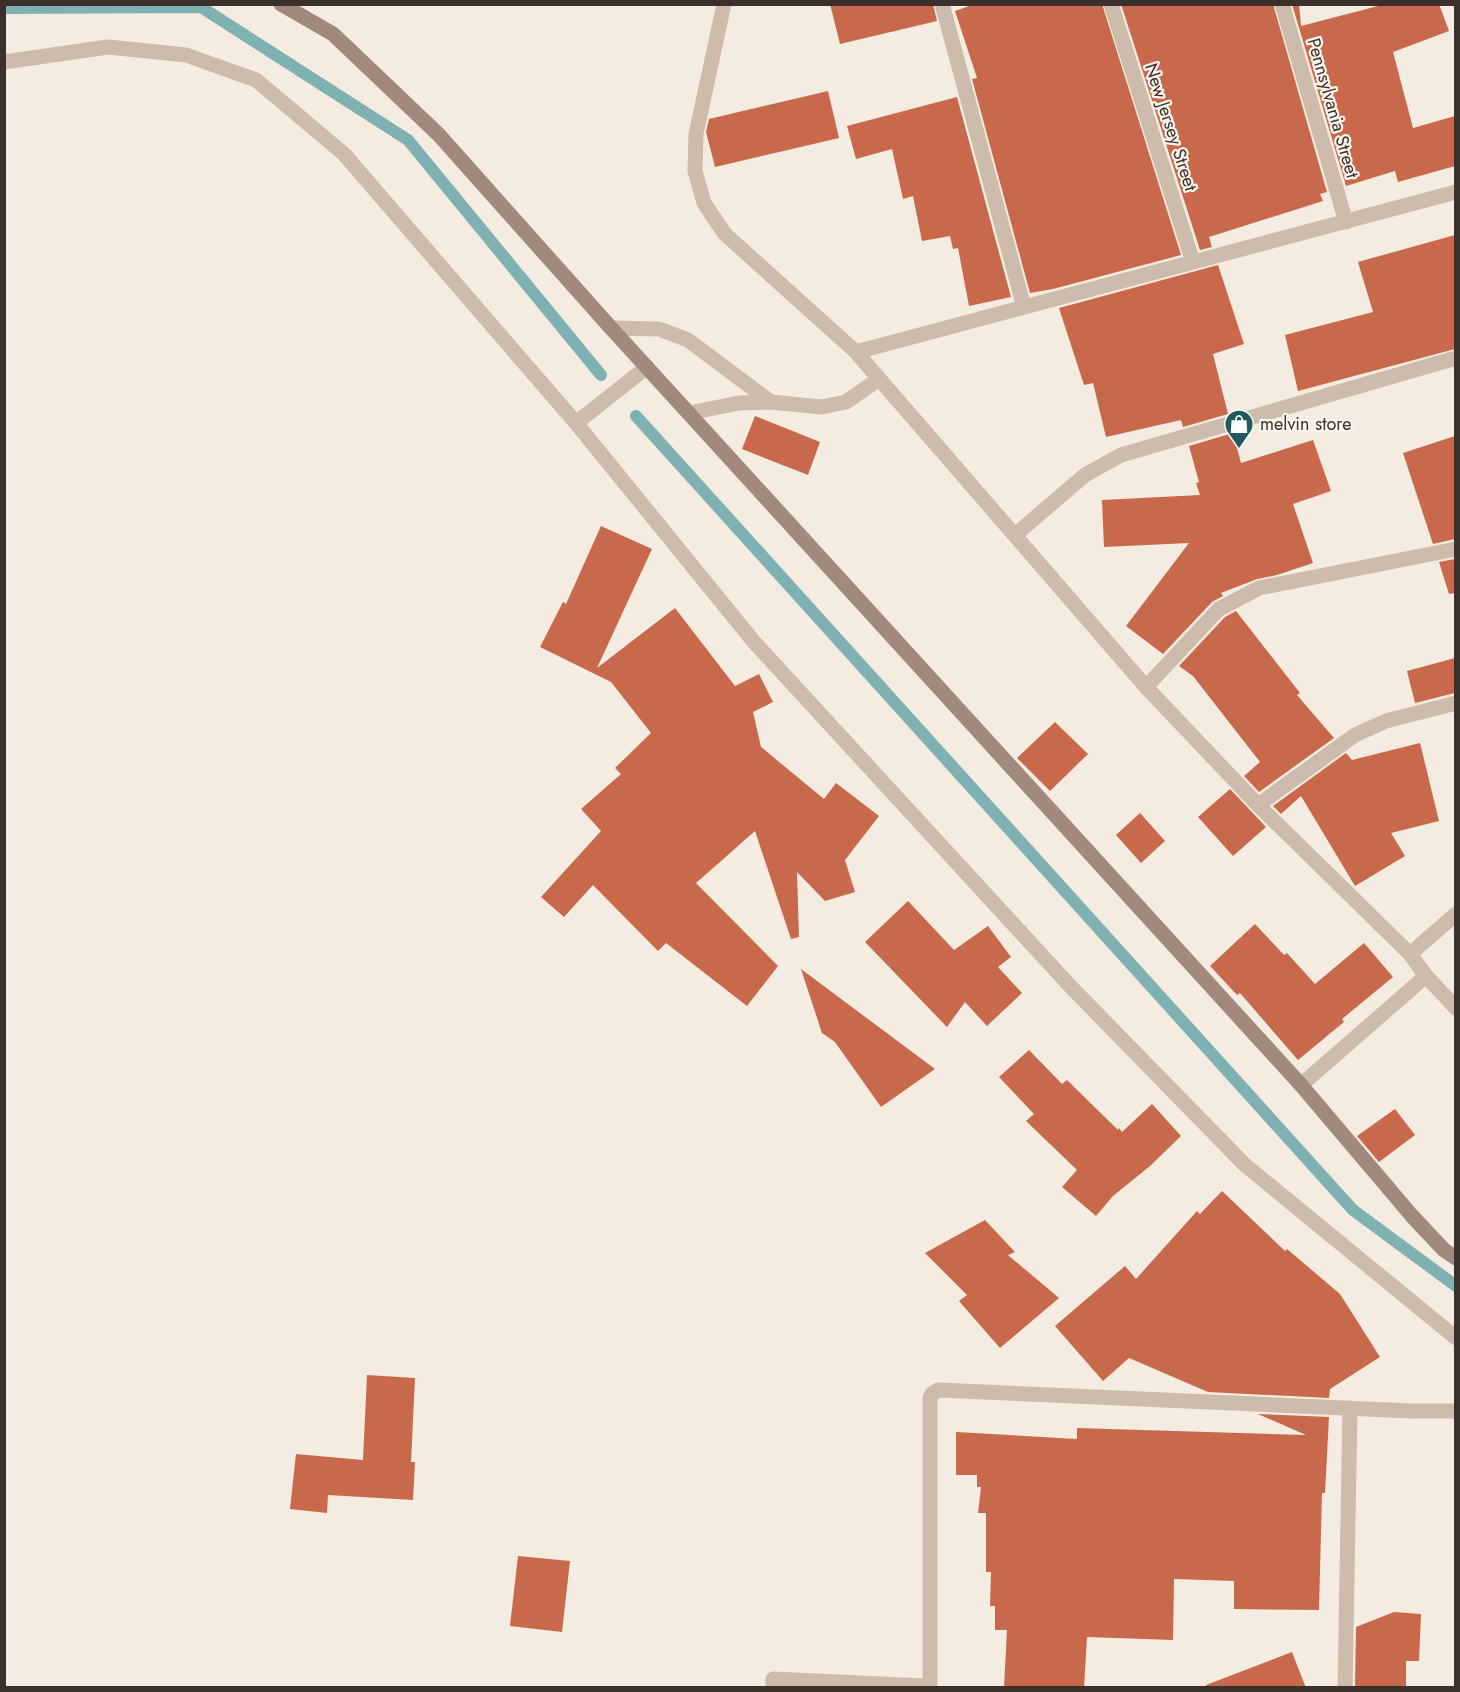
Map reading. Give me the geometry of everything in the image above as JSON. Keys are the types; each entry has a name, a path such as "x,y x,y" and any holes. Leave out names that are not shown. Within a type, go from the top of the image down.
{"street":[{"path":"281,4 333,34 439,135 611,328 1301,1085 1412,1216 1444,1250 1455,1258"},
{"path":"724,4 696,134 695,171 704,203 725,234 856,352 1146,687 1258,805 1410,954 1455,1008"},
{"path":"942,4 1024,307"},
{"name":"New Jersey Street","path":"1111,4 1193,262"},
{"name":"Pennsylvania Street","path":"1282,4 1346,222"},
{"path":"4,62 108,48 186,55 256,80 344,154 576,423 754,642 1071,987 1245,1165 1455,1338"},
{"path":"856,352 1455,192"},
{"path":"611,328 659,329 688,340 771,402"},
{"path":"1015,535 1085,475 1121,455 1455,358"},
{"path":"576,423 647,367"},
{"path":"689,413 739,403 771,402 821,407 846,402 879,379"},
{"path":"1146,687 1219,609 1259,588 1455,549"},
{"path":"1258,805 1356,735 1386,721 1455,703"},
{"path":"1410,954 1455,914"},
{"path":"1301,1085 1426,976"},
{"path":"773,1688 773,1679 925,1686 930,1684 930,1398 938,1390 1411,1411 1455,1410"},
{"path":"1345,1688 1350,1408"}],"building":[{"path":"830,4 933,4 937,21 840,44"},
{"path":"975,4 1102,4 1181,255 1030,293 972,79 977,78 955,11"},
{"path":"1121,4 1273,4 1327,192 1320,194 1323,201 1209,237 1212,247 1200,250"},
{"path":"1292,4 1299,4 1301,26 1386,4 1439,4 1449,31 1393,52 1413,128 1455,116 1455,166 1398,182 1395,171 1346,186"},
{"path":"828,91 839,138 715,167 706,132 709,119"},
{"path":"957,97 1011,297 969,306 958,248 953,249 950,236 922,241 913,196 903,199 892,149 856,159 847,126"},
{"path":"1455,235 1455,349 1298,391 1285,335 1373,312 1358,262"},
{"path":"1218,265 1244,344 1213,354 1228,414 1183,427 1181,420 1106,437 1093,383 1084,385 1059,308"},
{"path":"755,416 820,442 808,475 742,449"},
{"path":"1233,433 1241,463 1313,440 1331,491 1293,504 1313,563 1257,579 1221,593 1223,596 1212,602 1163,654 1126,626 1189,543 1104,547 1102,500 1200,495 1196,483 1199,482 1189,446"},
{"path":"1455,436 1455,539 1433,544 1403,453"},
{"path":"601,526 652,549 597,668 675,608 735,686 759,674 773,702 753,712 761,747 824,799 836,783 879,816 845,860 855,892 825,901 797,872 799,937 791,939 755,831 696,883 778,966 747,1006 666,943 658,951 593,885 564,917 541,897 601,831 581,809 621,774 615,768 651,733 611,682 540,647 563,602 566,604"},
{"path":"1455,559 1455,593 1449,594 1439,562"},
{"path":"1236,611 1300,693 1297,695 1334,738 1259,792 1244,776 1260,762 1193,676 1179,666 1225,617"},
{"path":"1455,658 1455,693 1415,703 1407,671"},
{"path":"1055,722 1088,754 1050,791 1017,758"},
{"path":"1420,743 1439,821 1391,833 1405,856 1355,886 1301,796 1281,814 1273,806 1346,753 1352,760"},
{"path":"1230,789 1266,827 1233,856 1198,817"},
{"path":"1140,813 1165,841 1141,863 1116,835"},
{"path":"908,901 954,950 988,926 1011,957 998,967 1022,993 987,1026 965,1002 947,1027 865,942"},
{"path":"1255,924 1284,955 1287,953 1315,984 1364,943 1393,977 1342,1019 1344,1022 1298,1060 1240,993 1237,995 1210,966"},
{"path":"801,969 935,1069 881,1107 835,1042 822,1033"},
{"path":"1029,1050 1062,1084 1067,1080 1118,1130 1119,1128 1122,1132 1152,1104 1181,1136 1150,1166 1113,1196 1096,1216 1062,1187 1077,1170 1026,1121 1034,1114 999,1077"},
{"path":"1395,1109 1415,1135 1379,1162 1357,1136"},
{"path":"1222,1191 1285,1251 1287,1249 1340,1294 1380,1357 1330,1389 1329,1398 1208,1392 1129,1358 1103,1381 1055,1326 1125,1266 1136,1279 1197,1211 1200,1214"},
{"path":"985,1220 1015,1252 1008,1255 1059,1298 1000,1348 959,1301 967,1295 925,1253"},
{"path":"367,1375 415,1378 411,1462 415,1462 413,1500 328,1495 327,1513 290,1509 296,1454 363,1460"},
{"path":"1258,1414 1329,1417 1325,1493 1322,1493 1319,1610 1234,1609 1234,1581 1174,1579 1173,1640 1087,1637 1084,1688 1004,1688 1007,1630 995,1630 995,1606 990,1606 991,1572 986,1572 986,1513 978,1513 981,1487 977,1487 977,1475 956,1475 956,1432 1077,1439 1077,1428 1306,1435"},
{"path":"518,1556 570,1561 562,1632 510,1626"},
{"path":"1394,1612 1421,1614 1419,1661 1406,1661 1406,1688 1355,1688 1356,1627"},
{"path":"1292,1652 1306,1688 1207,1688 1206,1685"}],"waterway":[{"path":"4,8 201,7 408,140 601,375"},
{"path":"636,416 1353,1210 1456,1286"}],"place":[{"name":"melvin store","path":"1239,450"}]}
